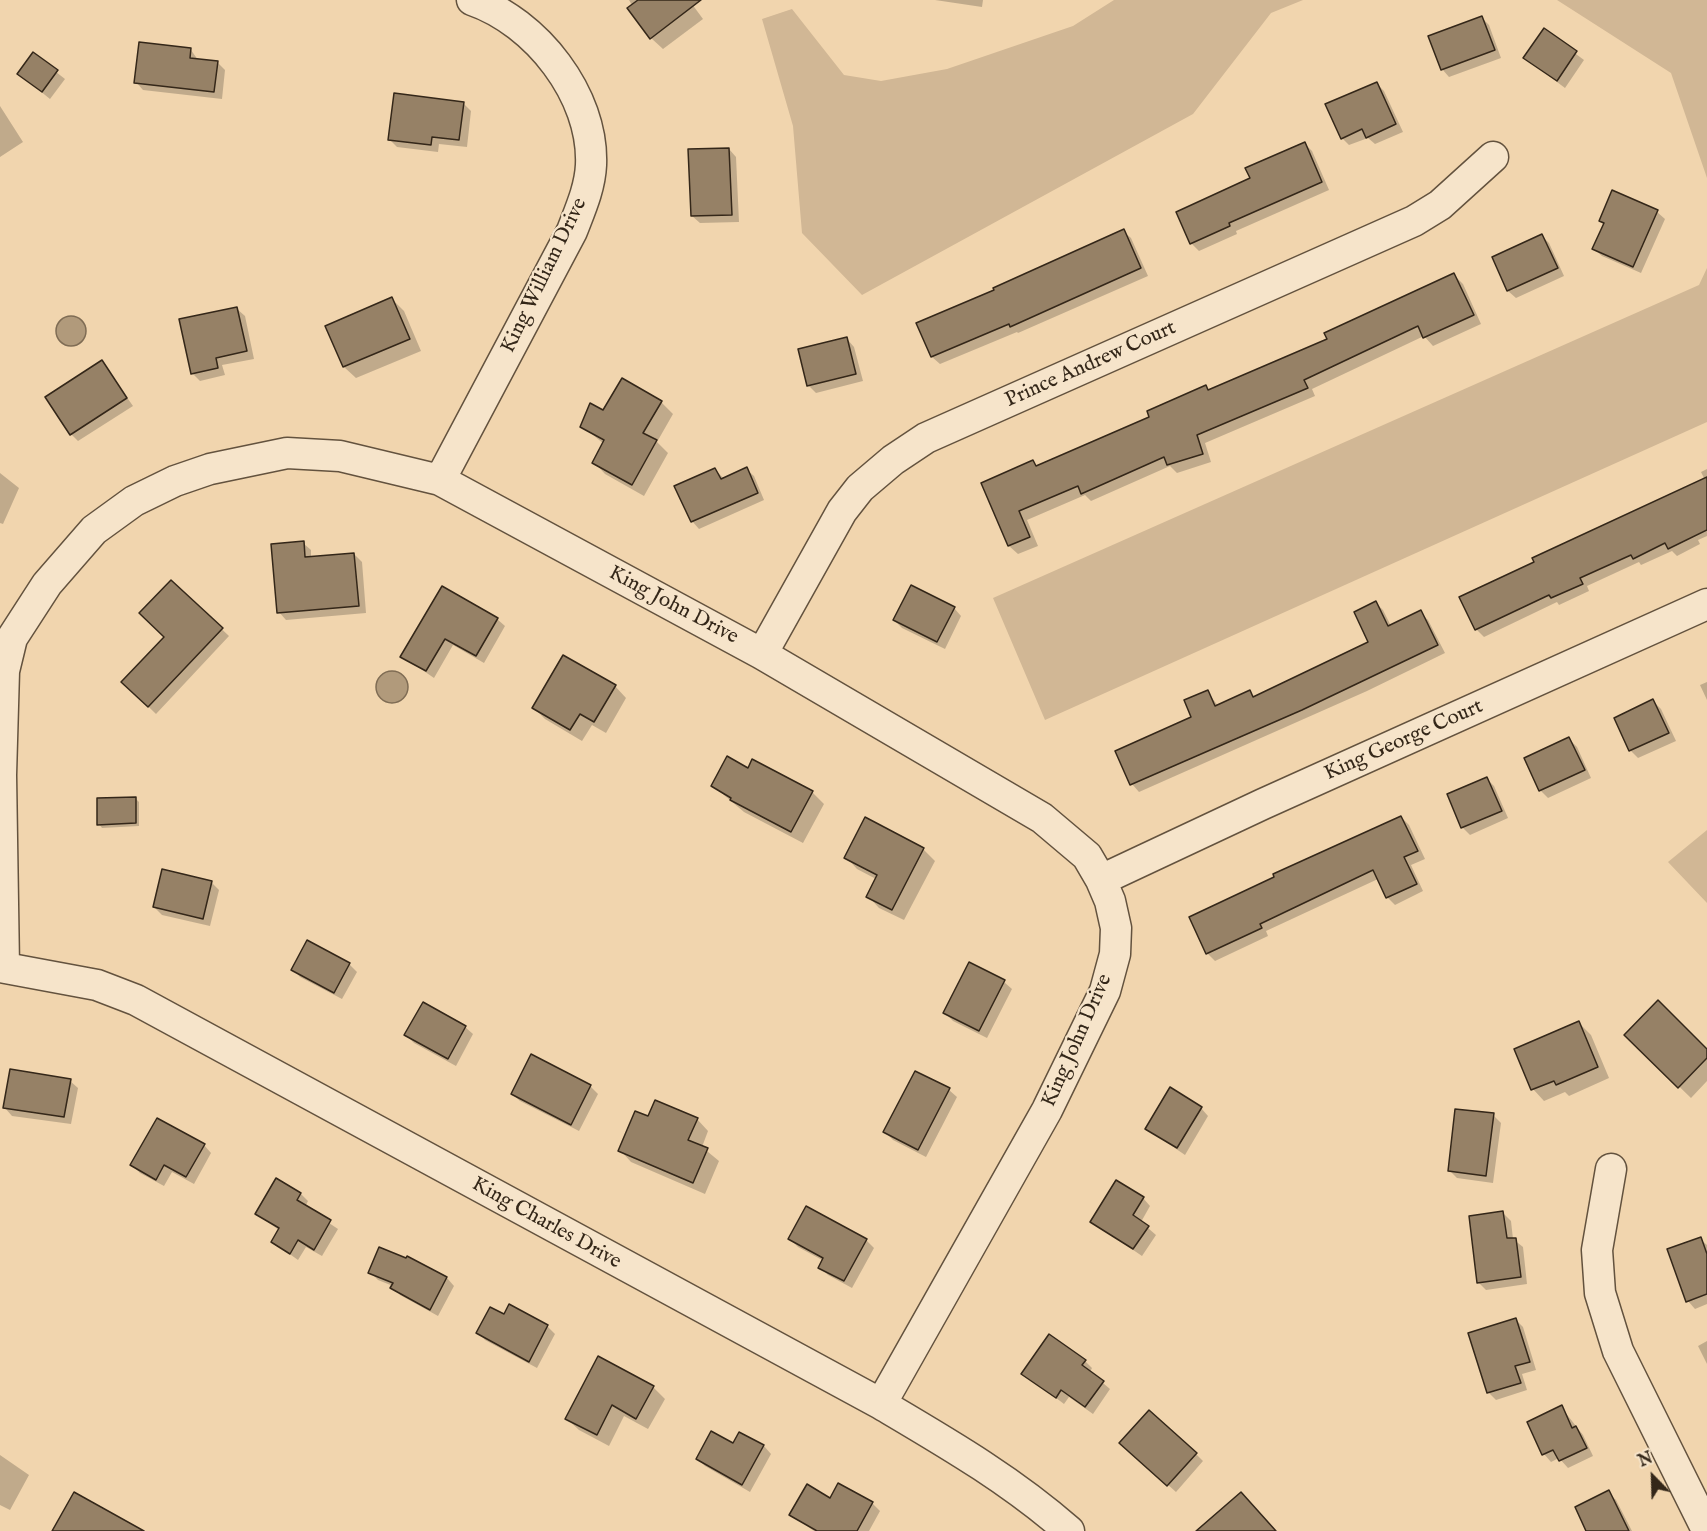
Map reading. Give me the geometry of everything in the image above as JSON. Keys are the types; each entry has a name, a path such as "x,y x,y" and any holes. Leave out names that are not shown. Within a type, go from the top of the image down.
{"street":[{"name":"King William Drive","path":"440,480 572,231 587,192 591,165 589,138 582,111 567,82 542,45 510,18 490,6 472,0"},
{"name":"Prince Andrew Court","path":"762,654 842,511 860,488 901,454 926,438 1414,221 1440,205 1493,157"},
{"name":"King John Drive","path":"2,967 1,706 6,635 94,530 134,501 175,481 251,459 287,453 340,456 440,480 762,654 1042,818 1087,856 1101,880 1116,928 1115,954 1105,990 1047,1110 881,1404"},
{"name":"King George Court","path":"1101,880 1274,799 1707,604"},
{"name":"King Charles Drive","path":"2,967 97,986 136,1000 881,1404 974,1458 1032,1498 1069,1531"},
{"path":"1611,1169 1597,1250 1600,1293 1617,1351 1707,1530"}],"shaded area":[{"path":"1114,0 1303,0 1271,13 1193,114 862,295 802,233 793,126 762,19 792,9 844,75 881,81 947,69 1073,26"},
{"path":"1557,0 1707,0 1707,178 1671,73"},
{"path":"1707,268 1707,422 1045,720 993,598 1699,285"},
{"path":"71,316 77,317 85,325 85,337 77,345 71,346 65,345 57,337 56,331 57,325 65,317"},
{"path":"392,671 404,675 408,687 404,699 392,703 380,699 376,687 380,675"},
{"path":"1707,830 1707,903 1668,862"}],"building":[{"path":"638,0 701,0 650,39 627,8"},
{"path":"1482,16 1495,50 1441,70 1428,36"},
{"path":"1544,28 1577,51 1557,81 1523,58"},
{"path":"139,42 191,48 190,58 218,61 214,92 134,83"},
{"path":"33,52 58,70 42,92 17,74"},
{"path":"1377,82 1396,124 1366,138 1362,129 1341,139 1325,104"},
{"path":"394,93 464,102 459,140 432,137 431,145 388,140"},
{"path":"1305,142 1322,182 1229,223 1230,226 1190,244 1176,212 1250,178 1245,168"},
{"path":"729,148 732,215 691,216 688,149"},
{"path":"1612,190 1658,210 1633,267 1592,249 1604,223 1599,221"},
{"path":"1124,229 1141,268 1010,327 1009,324 931,357 916,323 994,290 993,288"},
{"path":"1542,234 1558,268 1507,291 1492,257"},
{"path":"1454,273 1474,315 1423,338 1418,326 1304,380 1308,388 1197,435 1203,454 1167,465 1164,457 1081,494 1078,486 1019,511 1030,537 1008,546 981,483 1033,460 1036,466 1149,417 1147,411 1206,385 1208,390 1327,339 1324,333"},
{"path":"392,297 410,339 343,367 325,326"},
{"path":"237,307 247,351 216,358 218,368 191,374 179,319"},
{"path":"847,337 856,374 807,386 798,349"},
{"path":"102,360 127,398 70,435 45,397"},
{"path":"622,378 662,401 643,433 657,440 632,485 592,463 604,440 580,427 590,403 603,410"},
{"path":"747,467 758,493 691,522 674,486 715,468 721,479"},
{"path":"1707,477 1707,530 1668,549 1665,543 1633,559 1631,555 1580,578 1583,584 1551,598 1549,595 1475,630 1459,597 1534,562 1532,558"},
{"path":"304,541 305,557 354,553 359,606 277,613 271,544"},
{"path":"171,580 223,628 148,707 121,682 164,637 139,613"},
{"path":"911,585 955,607 937,642 893,620"},
{"path":"442,586 498,618 476,656 445,639 426,671 400,657"},
{"path":"1376,601 1388,626 1421,610 1438,645 1302,710 1130,785 1115,751 1191,717 1184,700 1208,690 1215,706 1250,690 1253,697 1368,642 1354,612"},
{"path":"563,655 616,685 594,722 580,714 570,730 532,708"},
{"path":"1653,699 1669,733 1629,751 1614,718"},
{"path":"1569,737 1585,770 1539,791 1524,758"},
{"path":"727,756 748,768 752,759 813,791 791,832 730,800 731,798 711,786"},
{"path":"1487,777 1502,811 1461,828 1447,794"},
{"path":"136,797 136,823 97,825 97,798"},
{"path":"1401,816 1418,851 1404,857 1417,884 1386,898 1373,870 1260,924 1262,928 1206,954 1189,917 1274,877 1273,874"},
{"path":"865,817 924,848 892,910 866,897 877,875 844,858"},
{"path":"162,869 212,881 203,919 153,907"},
{"path":"307,940 350,963 334,993 291,970"},
{"path":"969,962 1005,980 979,1031 943,1013"},
{"path":"1658,1000 1707,1049 1707,1058 1678,1088 1624,1035"},
{"path":"423,1002 466,1026 448,1059 404,1035"},
{"path":"1579,1021 1598,1067 1556,1085 1554,1081 1531,1090 1514,1049"},
{"path":"531,1054 591,1085 571,1125 511,1094"},
{"path":"10,1069 71,1079 64,1117 3,1108"},
{"path":"915,1071 950,1088 918,1150 883,1132"},
{"path":"1170,1087 1202,1107 1177,1148 1145,1129"},
{"path":"655,1100 698,1118 688,1140 708,1148 693,1183 618,1151 635,1111 648,1116"},
{"path":"1455,1109 1494,1113 1486,1176 1448,1171"},
{"path":"157,1118 205,1144 186,1177 164,1165 156,1180 130,1165"},
{"path":"276,1178 301,1193 297,1200 331,1220 314,1250 298,1240 290,1254 271,1242 279,1228 255,1214"},
{"path":"1116,1180 1144,1197 1133,1215 1149,1226 1133,1249 1090,1222"},
{"path":"806,1206 867,1239 844,1281 818,1268 823,1258 788,1239"},
{"path":"1503,1211 1507,1238 1516,1238 1521,1277 1477,1283 1469,1216"},
{"path":"1701,1237 1707,1254 1707,1294 1686,1302 1667,1249"},
{"path":"379,1247 406,1258 407,1256 447,1277 430,1310 390,1288 393,1283 368,1273"},
{"path":"509,1304 548,1325 529,1362 476,1333 490,1307 504,1314"},
{"path":"1516,1318 1530,1362 1515,1366 1521,1383 1487,1393 1468,1333"},
{"path":"1049,1334 1086,1360 1082,1365 1104,1381 1085,1407 1061,1390 1056,1398 1021,1374"},
{"path":"598,1356 654,1386 636,1419 612,1405 597,1435 565,1419"},
{"path":"1562,1405 1572,1428 1576,1426 1587,1448 1559,1461 1553,1450 1542,1455 1527,1422"},
{"path":"1149,1410 1197,1453 1167,1486 1119,1443"},
{"path":"711,1431 733,1443 739,1432 764,1445 742,1485 696,1459"},
{"path":"838,1483 873,1502 857,1531 817,1531 789,1515 807,1484 830,1498"},
{"path":"1609,1490 1629,1531 1586,1531 1575,1507"},
{"path":"74,1492 144,1531 52,1531"},
{"path":"1241,1492 1276,1531 1196,1531"}]}
